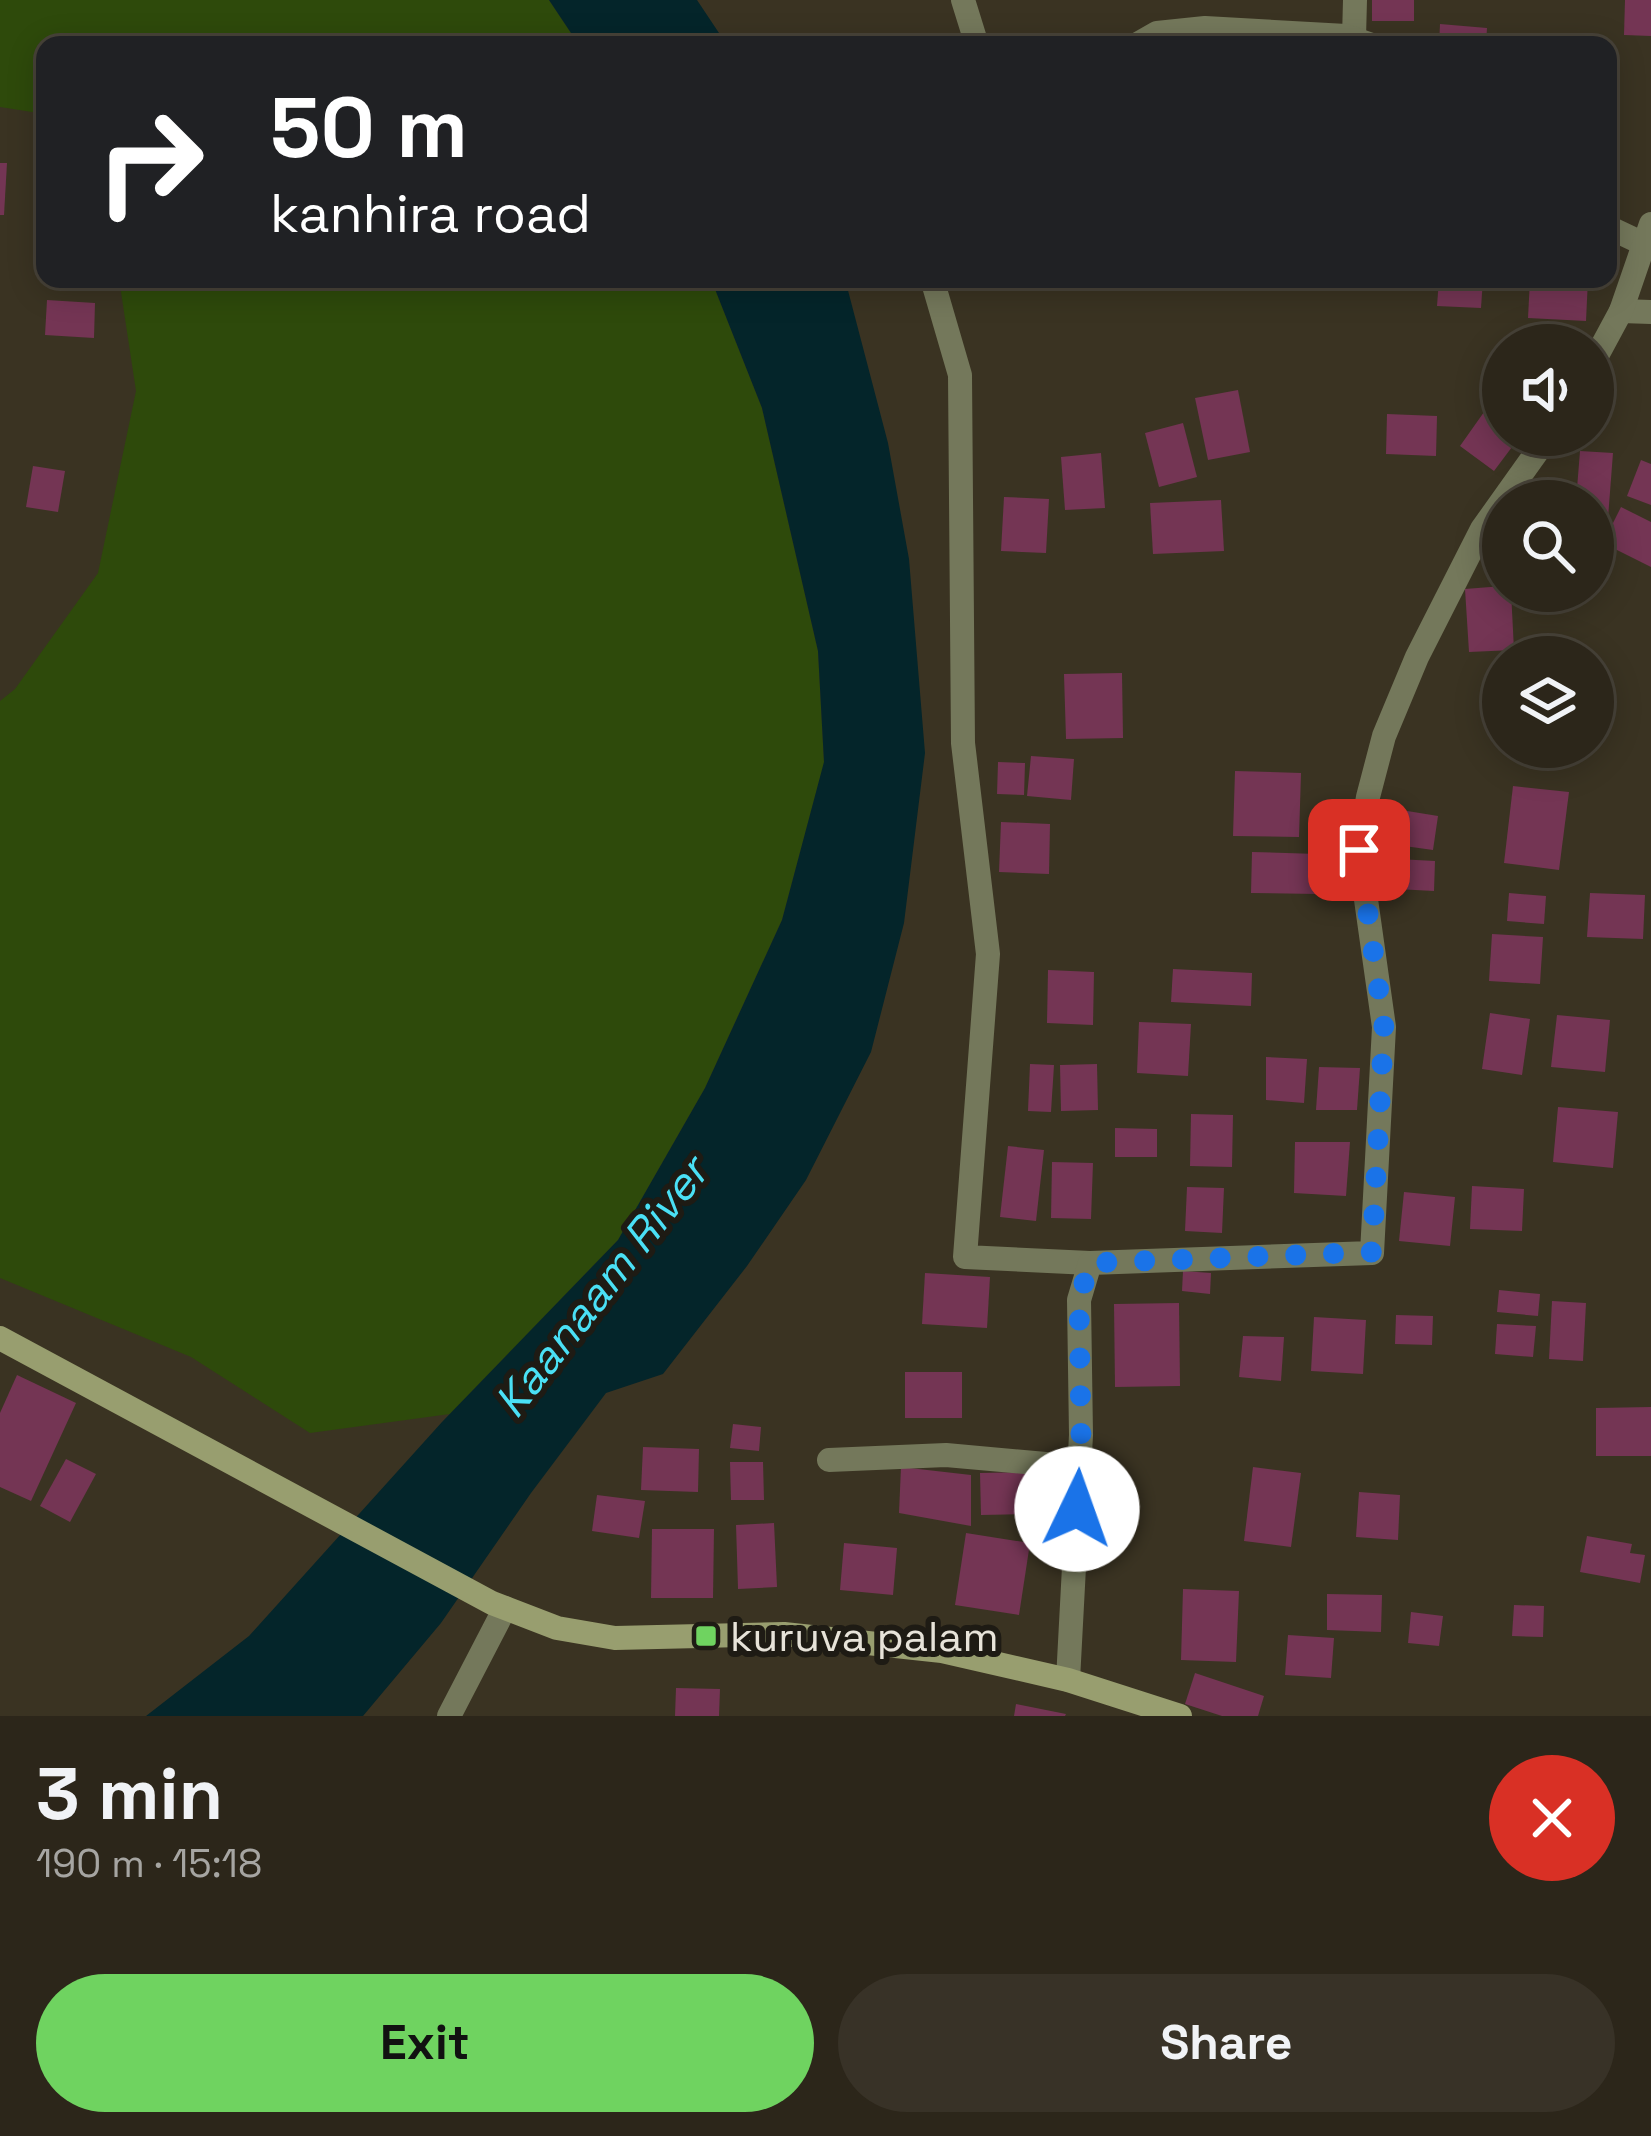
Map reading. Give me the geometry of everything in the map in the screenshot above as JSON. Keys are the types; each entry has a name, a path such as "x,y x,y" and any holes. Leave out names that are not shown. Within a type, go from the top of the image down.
{"main road":[{"path":"0,1338 499,1605 557,1628 615,1638 784,1634 942,1651 1068,1680 1180,1716"}],"street":[{"path":"963,0 974,36"},
{"path":"1355,0 1362,36"},
{"path":"1152,36 1205,28 1295,36"},
{"path":"1614,324 1648,234 1617,229"},
{"path":"935,288 960,374 963,743 988,954 965,1257 1090,1263 1372,1252 1384,1027 1359,850 1368,797 1384,736 1417,657 1482,529 1535,456"},
{"path":"1621,311 1651,312"},
{"path":"1068,1680 1079,1466 1079,1300 1090,1263"},
{"path":"829,1460 946,1455 1079,1466"},
{"path":"449,1716 499,1605"}],"green space":[{"path":"0,0 549,0 573,36 36,36 36,113 0,107"},
{"path":"120,288 715,288 762,408 818,651 824,763 782,920 705,1088 618,1240 450,1414 310,1433 191,1357 0,1278 0,701 15,689 98,573 136,391"}],"water":[{"path":"549,0 697,0 721,36 573,36"},
{"name":"Kaanaam River","path":"715,288 847,288 888,443 909,559 925,753 904,923 871,1052 806,1180 747,1266 663,1374 606,1393 441,1623 363,1716 146,1716 249,1636 442,1422 618,1240 705,1088 782,920 824,762 818,651 762,408"}],"building":[{"path":"1372,0 1414,0 1414,21 1372,21"},
{"path":"1625,0 1651,0 1651,36 1624,35"},
{"path":"1440,24 1487,28 1487,36 1439,36"},
{"path":"0,163 7,163 4,215 0,215"},
{"path":"1438,288 1482,288 1481,308 1437,306"},
{"path":"1530,288 1588,288 1586,321 1528,318"},
{"path":"47,300 95,303 94,338 45,335"},
{"path":"1238,390 1250,452 1208,460 1195,398"},
{"path":"1387,414 1437,416 1436,456 1386,454"},
{"path":"1482,415 1482,456 1505,456 1494,471 1460,446"},
{"path":"1183,423 1197,477 1159,487 1145,433"},
{"path":"1101,453 1105,508 1065,510 1061,457"},
{"path":"1580,456 1613,456 1611,480 1578,480"},
{"path":"1641,460 1651,464 1651,505 1627,496"},
{"path":"33,466 65,471 58,512 26,507"},
{"path":"1004,497 1049,499 1046,553 1001,551"},
{"path":"1221,500 1224,551 1153,554 1150,503"},
{"path":"1621,507 1651,522 1651,567 1614,548 1614,521"},
{"path":"1482,588 1482,612 1512,612 1513,636 1482,636 1482,651 1469,652 1465,589"},
{"path":"1122,673 1123,738 1066,739 1064,674"},
{"path":"1031,756 1074,759 1071,800 1027,796"},
{"path":"998,762 1025,763 1024,795 997,794"},
{"path":"1235,771 1301,773 1299,837 1233,836"},
{"path":"1513,786 1569,792 1559,870 1504,863"},
{"path":"1395,809 1438,816 1433,850 1390,844"},
{"path":"1001,822 1050,824 1049,874 999,872"},
{"path":"1252,852 1318,854 1318,894 1251,893"},
{"path":"1379,858 1435,861 1434,891 1377,888"},
{"path":"1509,893 1546,896 1544,924 1507,921"},
{"path":"1590,893 1645,895 1643,939 1587,937"},
{"path":"1492,934 1543,937 1540,984 1489,981"},
{"path":"1173,969 1252,973 1251,1006 1171,1002"},
{"path":"1048,970 1094,972 1093,1025 1047,1023"},
{"path":"1490,1013 1530,1019 1522,1075 1482,1069"},
{"path":"1557,1015 1610,1020 1605,1072 1551,1067"},
{"path":"1139,1022 1191,1024 1188,1076 1137,1073"},
{"path":"1266,1057 1307,1059 1304,1103 1266,1100"},
{"path":"1030,1064 1054,1065 1051,1112 1028,1111"},
{"path":"1097,1064 1098,1110 1061,1111 1060,1065"},
{"path":"1319,1067 1360,1068 1357,1110 1316,1110"},
{"path":"1558,1107 1618,1112 1613,1168 1553,1162"},
{"path":"1191,1114 1233,1115 1232,1167 1190,1166"},
{"path":"1115,1128 1157,1129 1157,1157 1115,1157"},
{"path":"1295,1142 1350,1142 1346,1196 1294,1193"},
{"path":"1008,1146 1044,1150 1036,1221 1000,1217"},
{"path":"1052,1162 1093,1163 1091,1219 1051,1218"},
{"path":"1472,1186 1524,1189 1522,1231 1470,1229"},
{"path":"1187,1187 1224,1188 1222,1233 1185,1231"},
{"path":"1404,1192 1455,1197 1450,1246 1399,1241"},
{"path":"1183,1271 1211,1273 1210,1294 1182,1291"},
{"path":"925,1273 990,1277 987,1328 922,1324"},
{"path":"1499,1290 1540,1294 1538,1316 1497,1312"},
{"path":"1552,1301 1586,1303 1583,1361 1549,1359"},
{"path":"1179,1303 1180,1386 1115,1387 1114,1304"},
{"path":"1396,1315 1433,1316 1432,1345 1395,1344"},
{"path":"1314,1317 1366,1320 1363,1374 1311,1371"},
{"path":"1497,1324 1536,1326 1533,1357 1495,1354"},
{"path":"1243,1336 1284,1337 1281,1381 1239,1377"},
{"path":"905,1372 962,1372 962,1418 905,1418"},
{"path":"17,1375 76,1403 31,1501 0,1487 0,1413"},
{"path":"1651,1407 1651,1456 1596,1456 1596,1408"},
{"path":"733,1424 761,1427 759,1451 730,1448"},
{"path":"643,1447 699,1449 698,1492 641,1490"},
{"path":"66,1459 96,1474 70,1522 40,1506"},
{"path":"730,1462 763,1462 764,1500 731,1500"},
{"path":"901,1467 971,1475 971,1526 899,1513"},
{"path":"1253,1467 1301,1473 1291,1547 1244,1541"},
{"path":"1039,1472 1039,1514 981,1515 980,1473"},
{"path":"1359,1492 1400,1495 1398,1540 1356,1537"},
{"path":"597,1495 645,1501 639,1538 592,1531"},
{"path":"774,1523 777,1587 738,1589 736,1525"},
{"path":"652,1529 714,1529 713,1598 651,1598"},
{"path":"966,1533 1030,1543 1019,1615 955,1605"},
{"path":"1587,1536 1632,1544 1630,1553 1645,1555 1640,1583 1580,1572"},
{"path":"844,1543 897,1548 893,1595 840,1590"},
{"path":"1183,1589 1239,1591 1236,1662 1181,1660"},
{"path":"1327,1594 1382,1595 1381,1632 1327,1630"},
{"path":"1514,1605 1544,1606 1543,1637 1512,1636"},
{"path":"1411,1612 1443,1616 1439,1646 1408,1643"},
{"path":"1288,1635 1334,1638 1331,1678 1285,1675"},
{"path":"1195,1673 1264,1696 1258,1716 1222,1716 1185,1704"},
{"path":"676,1688 720,1689 719,1716 675,1716"},
{"path":"1016,1704 1066,1714 1014,1716"}],"place":[{"name":"kuruva palam","path":"706,1636"}],"route":[{"path":"1077,1509 1079,1300 1090,1263 1372,1252 1384,1027 1359,850"}]}
